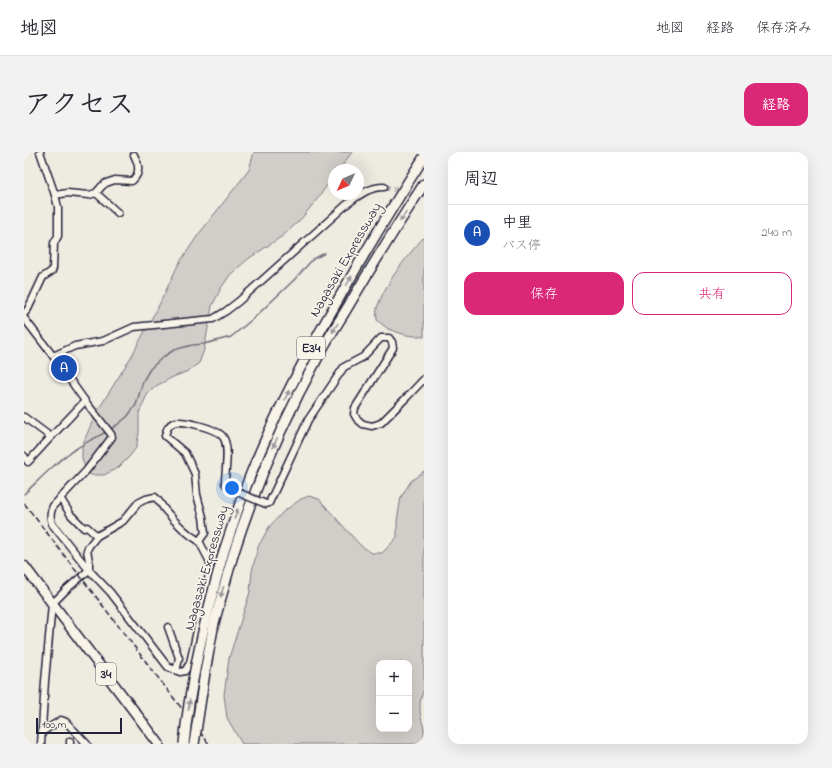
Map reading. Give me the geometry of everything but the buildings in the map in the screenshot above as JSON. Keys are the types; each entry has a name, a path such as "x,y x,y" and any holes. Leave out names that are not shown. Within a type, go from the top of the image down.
{"highway":[{"name":"Nagasaki Expressway","path":"184,744 195,670 205,620 224,551 252,471 310,349 377,232 424,157"},
{"name":"Nagasaki Expressway","path":"194,744 214,623 245,517 262,474 282,427 319,354 388,239 424,184"},
{"name":"34","path":"24,566 159,744"}],"street":[{"path":"24,314 28,309 43,277 54,268 54,243 58,236 58,207 40,152"},
{"path":"55,195 67,193 89,195 96,192 106,183 115,180 132,181 137,176 138,164 134,155"},
{"path":"53,356 75,346 103,341 134,327 213,319 238,301 352,201 364,192 377,187 384,187"},
{"path":"96,192 118,213"},
{"path":"24,318 112,437 86,471 53,506 50,513 52,524 89,570 110,592 168,667 180,672 185,670 190,663 210,570 210,562 199,541 188,535 155,497 138,503 123,521 97,536 87,550 89,570 52,604 41,744"},
{"path":"199,541 205,533 203,517 197,495 195,474 185,453 164,436 168,427 173,423 183,422 212,430 223,436 227,444 225,483 230,489 266,504 270,503 308,420 344,367 363,357 381,338 389,338 392,342 393,348 355,408 354,414 357,419 363,424 372,426 381,423 424,379"},
{"path":"24,456 28,462 85,400"},
{"path":"24,417 51,437"},
{"path":"60,498 71,515 84,528 87,527 97,536"},
{"path":"168,628 179,658 175,670"},
{"path":"42,732 61,720 66,722 87,744"}],"shaded area":[{"path":"254,152 352,152 343,164 328,164 328,184 301,219 284,235 248,259 230,275 221,288 212,306 204,350 199,363 188,371 156,386 147,395 139,413 139,433 136,448 129,457 118,468 104,475 91,475 86,471 82,458 82,446 95,415 131,357 160,303 178,265 198,235 249,170"},
{"path":"424,237 424,337 406,335 388,329 377,320 377,308 385,289 404,261"},
{"path":"424,471 424,689 420,708 424,728 424,744 242,744 227,718 224,695 229,658 250,592 252,571 258,547 269,527 283,512 301,499 309,496 319,499 360,545 372,553 382,553 397,537 397,521 401,497 411,481"}],"waterway":[{"path":"109,430 127,417 136,405 143,381 150,369 163,357 174,350 231,337 255,317 294,280 313,259 325,253"},
{"path":"24,494 68,454 106,432"}],"tunnel":[{"path":"384,187 424,195"}],"railway":[{"path":"24,503 209,744"}],"place":[{"name":"中里","path":"64,368"}]}
